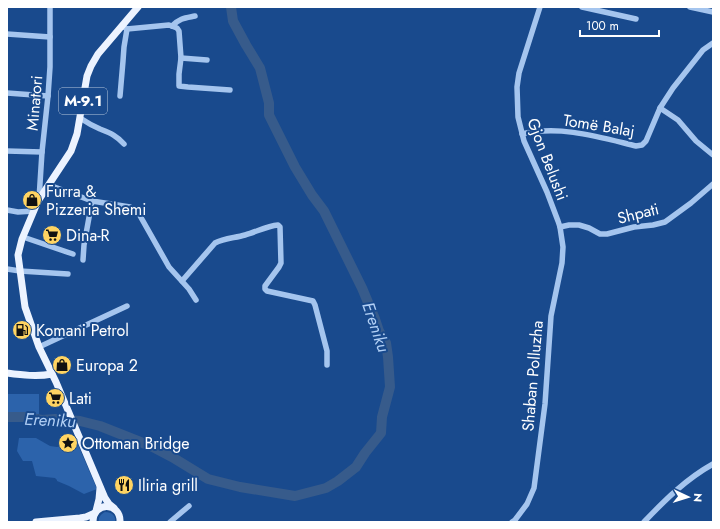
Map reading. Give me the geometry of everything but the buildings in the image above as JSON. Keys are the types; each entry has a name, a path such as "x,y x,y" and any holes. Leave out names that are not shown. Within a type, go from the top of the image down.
{"main road":[{"name":"M-9.1","path":"121,521 117,511 107,501 39,346 26,307 18,255 23,237 38,201 50,185 71,151 77,134 87,76 91,66 98,54 124,28 138,7"},
{"path":"7,373 33,376 52,374"},
{"name":"M-9.1","path":"93,522 100,493 99,483"},
{"path":"36,522 86,517 104,506 114,508"}],"street":[{"name":"Minatori","path":"38,201 48,96 50,7"},
{"name":"Gjon Belushi","path":"540,7 519,73 517,87 518,117 528,151 547,192 560,227"},
{"path":"582,7 636,20"},
{"path":"690,7 713,12"},
{"path":"172,26 178,20 195,16"},
{"path":"120,96 124,28 169,25 177,28 179,31 181,58 179,86 230,90"},
{"path":"7,34 50,37"},
{"name":"Tomë Balaj","path":"522,134 560,130 593,135 636,146 642,145 646,141 660,108 673,88 703,50 713,43"},
{"path":"181,58 207,60"},
{"path":"7,93 48,96"},
{"path":"660,108 678,120 696,140 713,154"},
{"path":"80,118 118,138 124,144"},
{"path":"7,151 42,152"},
{"name":"Shpati","path":"560,227 579,225 600,234 607,234 634,226 653,225 665,222 691,203 713,184"},
{"path":"50,185 92,201 130,206 139,214 169,267 189,289 196,300"},
{"path":"83,260 84,245 92,201"},
{"path":"7,210 18,212 34,211"},
{"path":"182,281 215,243 220,240 278,225 280,227 281,263 279,268 265,286 265,289 267,291 313,301 327,351 327,365"},
{"name":"Shaban Polluzha","path":"512,522 527,504 534,488 545,404 551,316 562,263 563,247 560,227"},
{"path":"23,237 73,254"},
{"path":"7,268 68,274"},
{"path":"39,346 127,306"},
{"path":"644,522 681,486 702,470 713,464"},
{"path":"170,522 189,506"}],"shaded area":[{"path":"7,394 39,394 39,414 7,419"},
{"path":"19,438 36,438 50,446 57,447 76,440 97,489 84,494 57,481 55,478 36,476 32,461 23,461 17,451"},
{"path":"105,512 113,515 115,522 99,522 100,516"}],"waterway":[{"name":"Ereniku","path":"7,417 80,421 100,426 153,447 208,479 240,487 295,496 326,488 338,481 356,467 381,433 382,417 390,387 386,343 379,331 362,288 324,211 312,195 295,167 269,115 269,103 260,68 233,21 231,7"}],"place":[{"name":"Furra & Pizzeria Shemi","path":"32,200"},
{"name":"Dina-R","path":"52,235"},
{"name":"Komani Petrol","path":"22,330"},
{"name":"Europa 2","path":"62,365"},
{"name":"Lati","path":"55,398"},
{"name":"Ottoman Bridge","path":"68,443"},
{"name":"Iliria grill","path":"124,485"}]}
